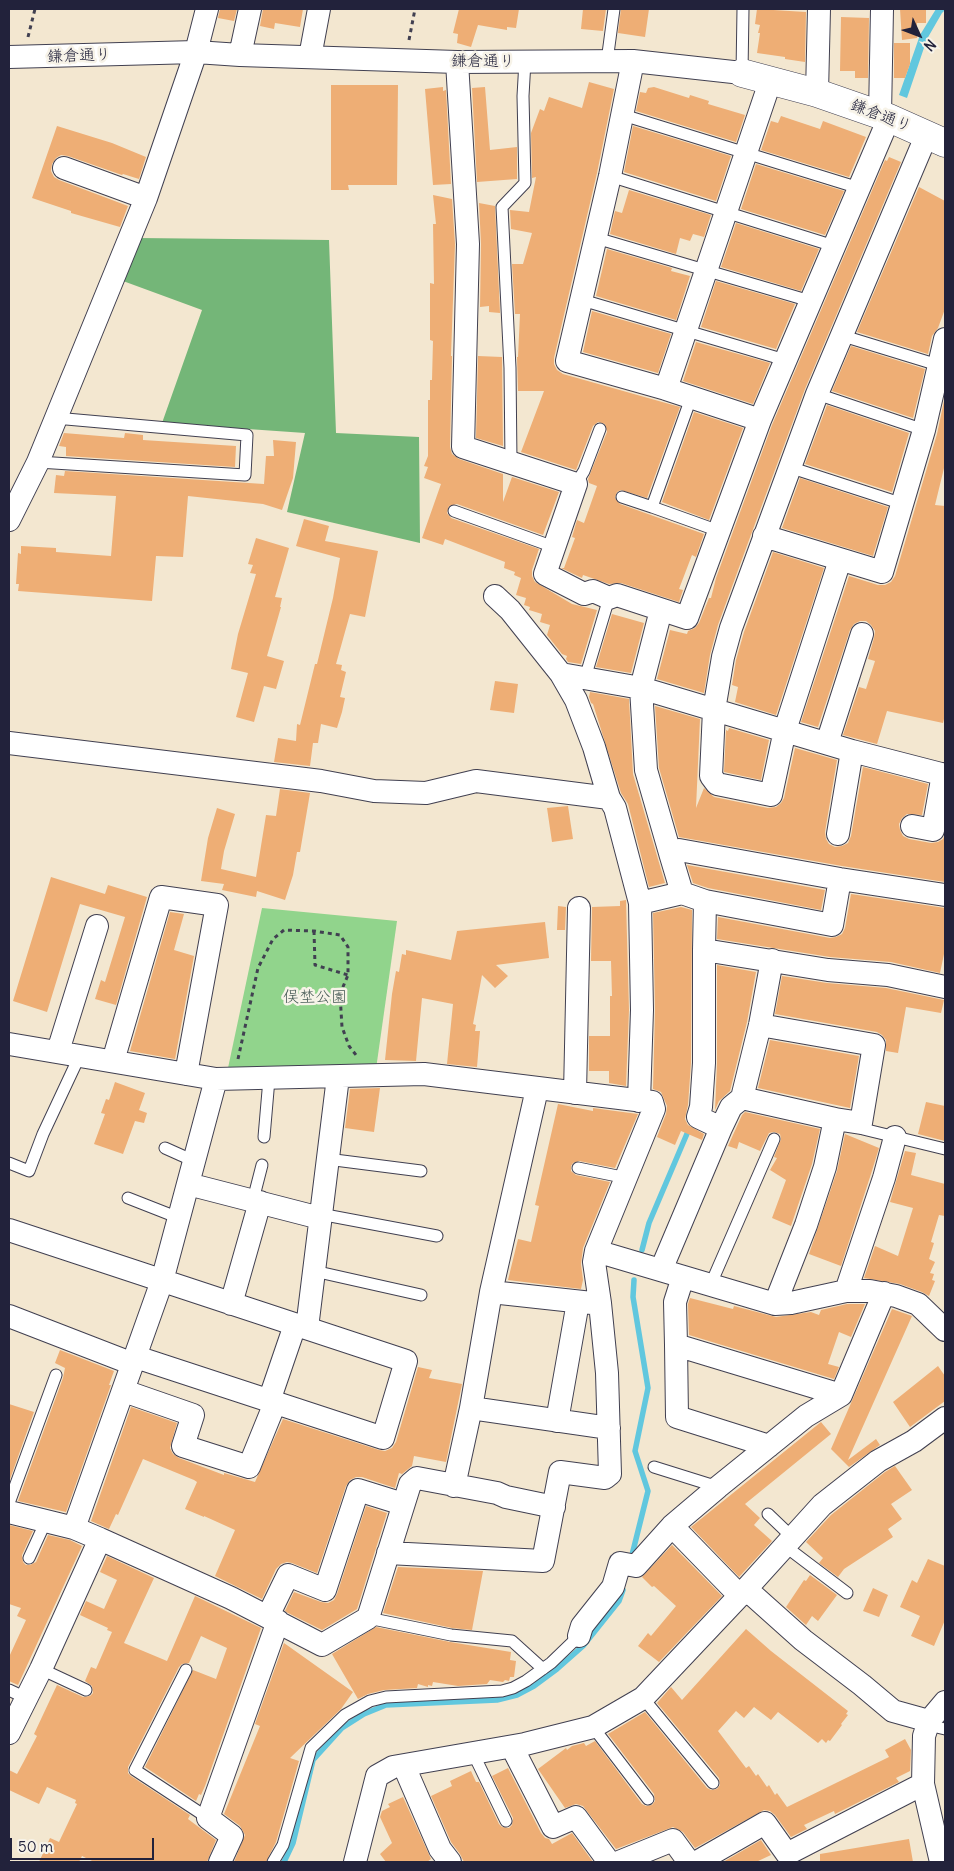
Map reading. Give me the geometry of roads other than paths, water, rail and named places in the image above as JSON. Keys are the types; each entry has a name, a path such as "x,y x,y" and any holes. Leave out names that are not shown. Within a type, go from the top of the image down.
{"street":[{"path":"9,520 38,462 146,198 196,52 206,9"},
{"path":"240,55 250,9"},
{"path":"310,57 319,9"},
{"path":"817,92 819,9"},
{"path":"457,62 468,244 463,447 576,484 545,574 584,594 593,591 609,598 617,595 686,618 760,420 859,188 885,116 882,9"},
{"name":"鎌倉通り","path":"18,57 196,52 457,62 633,61 742,72 770,79 817,92 885,116 936,138"},
{"path":"633,61 610,176 567,361 760,420"},
{"path":"666,390 770,79"},
{"path":"840,560 785,730 771,795 717,784 711,776 714,710 730,628 840,335 936,138"},
{"path":"64,168 146,198"},
{"path":"764,536 882,572 924,430 945,339"},
{"path":"495,596 510,610 561,674 576,700 594,747 609,798 615,808 640,903 642,1010 639,1101"},
{"path":"662,610 641,688 646,770 682,893"},
{"path":"827,743 862,634"},
{"path":"561,674 641,688 852,751 944,775 933,830 912,826"},
{"path":"9,743 321,781 374,791 426,792 476,780 609,798"},
{"path":"838,834 852,751"},
{"path":"670,853 679,850 840,880 945,895"},
{"path":"640,903 682,893 705,901 832,925 840,880"},
{"path":"113,1061 161,897 217,906 186,1074"},
{"path":"705,901 704,1063 701,1108 698,1117 721,1128"},
{"path":"575,1093 580,908"},
{"path":"69,1053 97,926"},
{"path":"704,950 828,970 888,976 945,987"},
{"path":"661,1270 721,1128 731,1108 742,1098 760,1025 772,960"},
{"path":"742,1098 861,1123 874,1045 760,1025"},
{"path":"9,1045 225,1079 424,1074 652,1102 654,1109 596,1251 594,1262 607,1373 610,1474 605,1478 560,1472 542,1561 388,1553"},
{"path":"124,1391 194,1414 182,1446 249,1467 301,1327 314,1270 338,1077"},
{"path":"74,1528 162,1281 194,1161 225,1079"},
{"path":"454,1486 471,1408 491,1292 537,1089"},
{"path":"775,1304 806,1225 825,1167 835,1119"},
{"path":"846,1291 884,1178 895,1137"},
{"path":"188,1184 320,1216"},
{"path":"231,1304 256,1201"},
{"path":"9,1230 406,1361 383,1438 135,1360 9,1316"},
{"path":"596,1251 775,1304 792,1303 846,1291 884,1293 918,1304 944,1325"},
{"path":"683,1277 675,1302 677,1417 769,1446"},
{"path":"491,1292 600,1303"},
{"path":"579,1636 582,1626 613,1587 620,1563 636,1566 672,1526 718,1487 806,1416 841,1394 884,1293"},
{"path":"557,1421 578,1302"},
{"path":"676,1345 841,1394"},
{"path":"471,1408 609,1428"},
{"path":"355,1862 377,1776 393,1767 512,1747 593,1727 644,1698 822,1505 878,1461 914,1441 945,1418"},
{"path":"9,1512 74,1528 100,1539 273,1619 322,1645 368,1618 410,1484 417,1478 497,1493 506,1497 554,1507"},
{"path":"220,1862 232,1836 208,1818 288,1575 325,1590 358,1490 403,1504"},
{"path":"672,1526 743,1592 893,1711 934,1725"},
{"path":"9,1734 17,1694 40,1669 100,1539"},
{"path":"941,1862 938,1819 923,1784 924,1736 934,1725 945,1702"},
{"path":"512,1747 552,1827 576,1817 609,1862"},
{"path":"404,1766 440,1849 450,1862"},
{"path":"697,1862 765,1823 787,1854 923,1784"},
{"path":"618,1862 673,1840 690,1862"}],"lane":[{"path":"607,61 614,9"},
{"path":"742,72 744,9"},
{"path":"511,462 510,368 502,207 525,183 525,61"},
{"path":"623,115 859,188"},
{"path":"610,176 834,246"},
{"path":"596,238 810,301"},
{"path":"582,300 785,360"},
{"path":"840,335 938,365"},
{"path":"817,394 924,430"},
{"path":"652,507 691,398"},
{"path":"38,462 245,475 247,435 55,418"},
{"path":"576,484 584,471 600,429"},
{"path":"789,467 903,504"},
{"path":"622,497 719,531"},
{"path":"454,511 554,547"},
{"path":"585,678 609,598"},
{"path":"9,1163 29,1171 69,1053"},
{"path":"264,1137 269,1079"},
{"path":"861,1123 863,1129 945,1150"},
{"path":"710,1286 774,1139"},
{"path":"165,1148 194,1161"},
{"path":"327,1159 421,1171"},
{"path":"256,1201 262,1165"},
{"path":"578,1168 627,1178"},
{"path":"128,1198 179,1218"},
{"path":"320,1216 437,1236"},
{"path":"314,1270 421,1295"},
{"path":"9,1503 56,1375"},
{"path":"654,1467 718,1487"},
{"path":"768,1514 789,1541 847,1593"},
{"path":"29,1558 46,1521"},
{"path":"368,1618 451,1635 512,1641 543,1669"},
{"path":"273,1862 283,1844 311,1748 345,1715 370,1701 386,1697 502,1691 526,1682 579,1636"},
{"path":"40,1669 86,1690"},
{"path":"186,1670 134,1770 208,1818"},
{"path":"644,1698 713,1783"},
{"path":"593,1727 648,1799"},
{"path":"473,1753 506,1821"}],"water":[{"path":"936,9 945,10 927,39 907,98 899,95 920,35"}],"waterway":[{"path":"642,1250 649,1223 689,1129"},
{"path":"631,1559 648,1491 635,1451 648,1388 633,1297 634,1280"},
{"path":"284,1862 293,1843 313,1760 342,1728 364,1714 386,1705 497,1700 517,1695 534,1686 557,1669 583,1646 619,1601 623,1590"}],"park label":[{"name":"俣埜公園","path":"315,997"}]}
